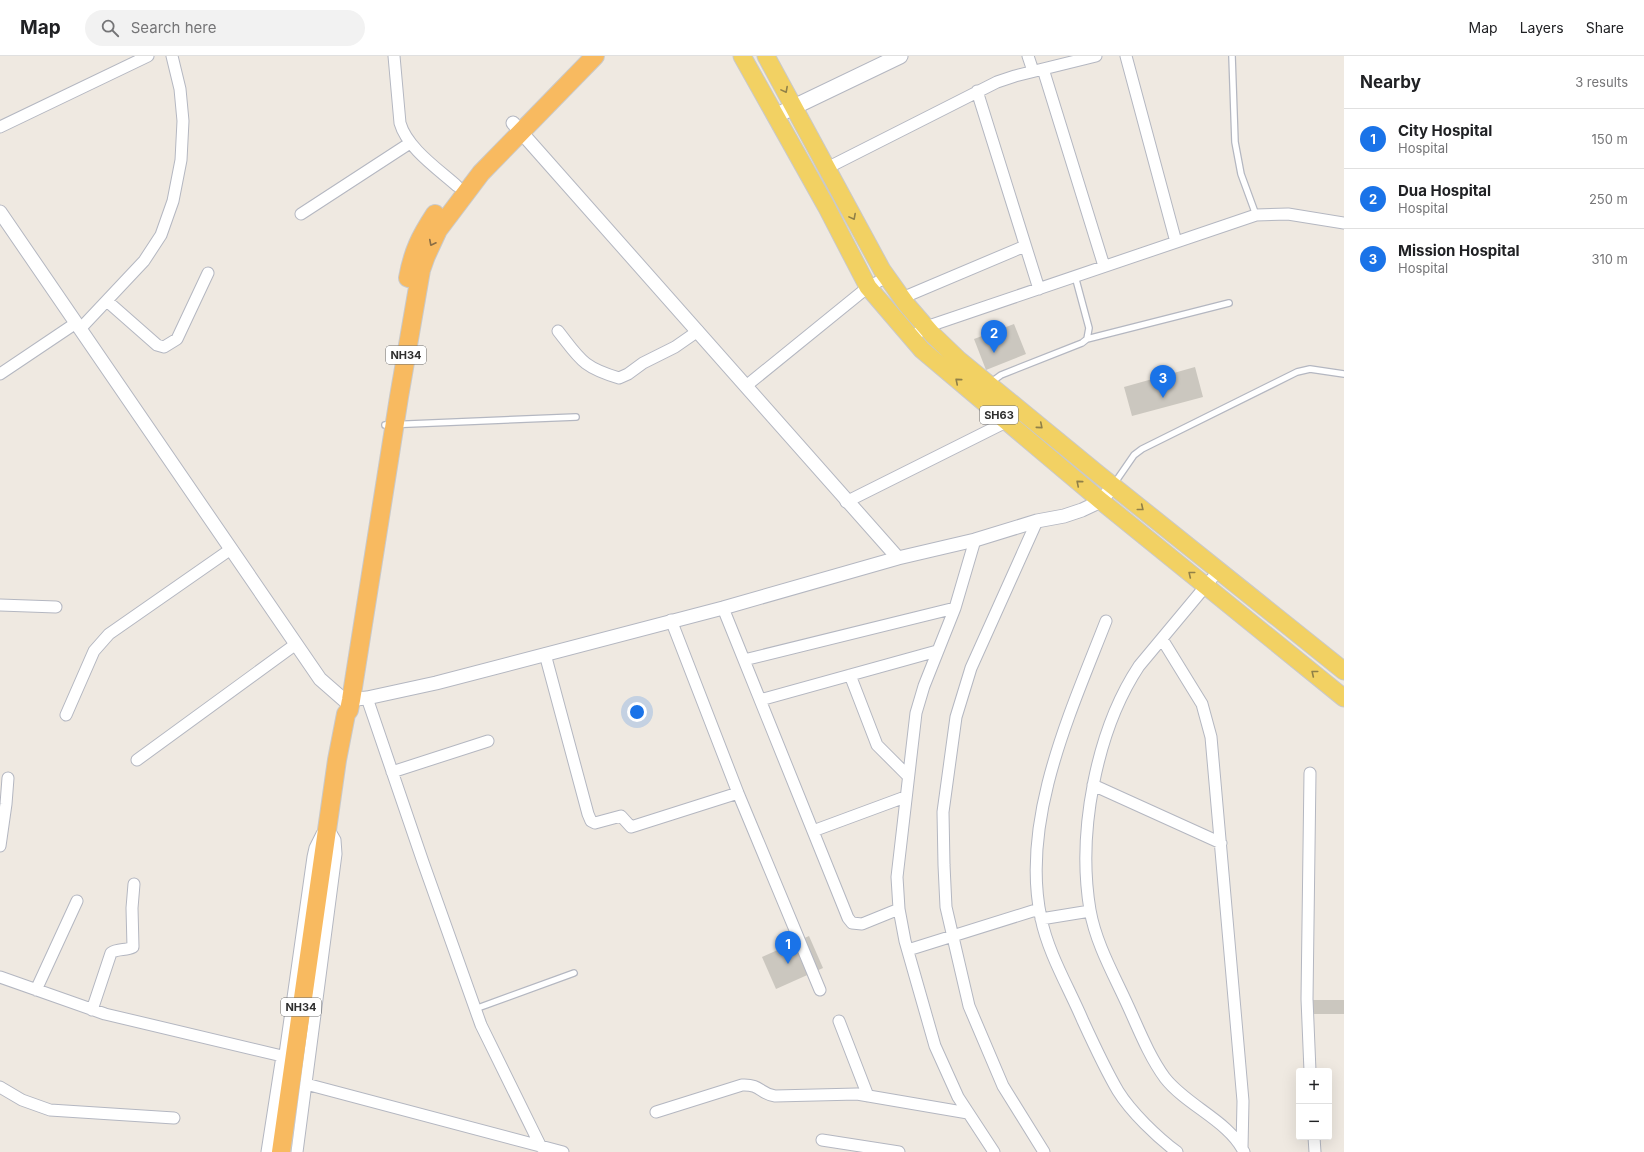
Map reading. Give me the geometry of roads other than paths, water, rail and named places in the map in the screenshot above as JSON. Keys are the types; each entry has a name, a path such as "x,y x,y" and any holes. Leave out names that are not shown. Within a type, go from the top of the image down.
{"highway":[{"name":"NH34","path":"390,425 421,270 438,230 516,128 578,56"},
{"name":"NH34","path":"281,1152 327,826 352,703 413,253 422,234 441,206 473,166 595,56"}],"main road":[{"name":"SH63","path":"742,56 826,206 868,287 911,338 935,362 984,391 1020,409 1113,486 1344,671"},
{"name":"SH63","path":"766,56 887,277 926,327 958,359 1008,421 1101,501 1344,698"},
{"path":"775,116 900,56"},
{"path":"826,206 842,196"}],"street":[{"path":"0,127 148,56"},
{"path":"0,374 78,326 107,301 144,261 161,235 173,200 181,160 183,120 180,89 172,56"},
{"path":"394,56 402,132 410,143 457,186"},
{"path":"1028,56 1038,70 1104,266"},
{"path":"826,168 977,91 1015,76 1096,56"},
{"path":"1126,56 1176,242"},
{"path":"977,91 1039,288"},
{"path":"516,128 698,331 846,502 898,558"},
{"path":"301,214 410,143"},
{"path":"0,212 320,679 352,703 392,772 475,1009 485,1034 541,1147"},
{"path":"911,338 926,327 1256,215 1288,214 1344,223"},
{"path":"902,298 1025,246"},
{"path":"107,301 157,345 164,347 177,339 208,272"},
{"path":"746,386 868,287 887,277"},
{"path":"558,330 583,362 589,367 619,378 628,374 643,362 675,347 698,331"},
{"path":"846,502 1008,421 1020,409"},
{"path":"352,703 436,683 671,620 723,608 898,558 975,540 1037,521 1082,510 1101,501 1113,486"},
{"path":"1037,521 971,668 956,717 944,812 946,907 969,1006 1003,1086 1044,1152"},
{"path":"975,540 955,608 937,651 916,713 905,797 897,876 899,909 908,950 935,1046 945,1071 968,1113 994,1152"},
{"path":"66,715 94,651 101,642 109,634 231,549"},
{"path":"1219,570 1139,666 1128,683 1116,710 1096,768 1087,825 1086,853 1090,911 1099,944 1157,1066 1178,1092 1231,1134 1243,1150"},
{"path":"0,606 56,606"},
{"path":"723,608 848,918 852,923 862,924 899,909"},
{"path":"744,660 955,608"},
{"path":"671,620 738,793 820,990"},
{"path":"1106,621 1061,740 1050,776 1039,829 1035,862 1036,892 1040,914 1050,946 1098,1053 1119,1092 1143,1120 1177,1152"},
{"path":"1162,639 1206,714 1211,737 1243,1101 1243,1150"},
{"path":"137,760 296,644"},
{"path":"760,700 937,651"},
{"path":"545,654 591,821 595,823 620,816 631,826 738,793"},
{"path":"850,675 877,745 908,776"},
{"path":"392,772 488,741"},
{"path":"1310,772 1307,999 1310,1068"},
{"path":"0,846 8,778"},
{"path":"1093,785 1221,843"},
{"path":"813,830 905,797"},
{"path":"267,1152 282,1056 285,1054 313,857 315,848 327,826"},
{"path":"297,1152 336,854 335,840 327,826"},
{"path":"92,1010 111,953 116,950 129,949 133,946 132,908 134,884"},
{"path":"36,990 77,901"},
{"path":"908,950 952,936 1040,914 1090,911"},
{"path":"0,977 92,1010 282,1056"},
{"path":"839,1021 868,1096"},
{"path":"306,1084 563,1152"},
{"path":"656,1112 742,1085 751,1084 770,1096 849,1093 968,1113"},
{"path":"0,1087 22,1100 50,1110 151,1115 174,1118"},
{"path":"822,1140 899,1152"},
{"path":"1314,1140 1315,1152"}],"lane":[{"path":"1232,56 1235,142 1241,174 1256,215"},
{"path":"1075,276 1089,328 1087,339"},
{"path":"984,391 1001,375 1082,343 1087,339 1229,303"},
{"path":"1113,486 1134,455 1142,449 1297,372 1310,369 1344,374"},
{"path":"390,425 576,417"},
{"path":"475,1009 574,973"}],"place":[{"name":"Dua Hospital","path":"994,353"},
{"name":"Mission Hospital","path":"1163,398"},
{"name":"City Hospital","path":"788,964"}]}
